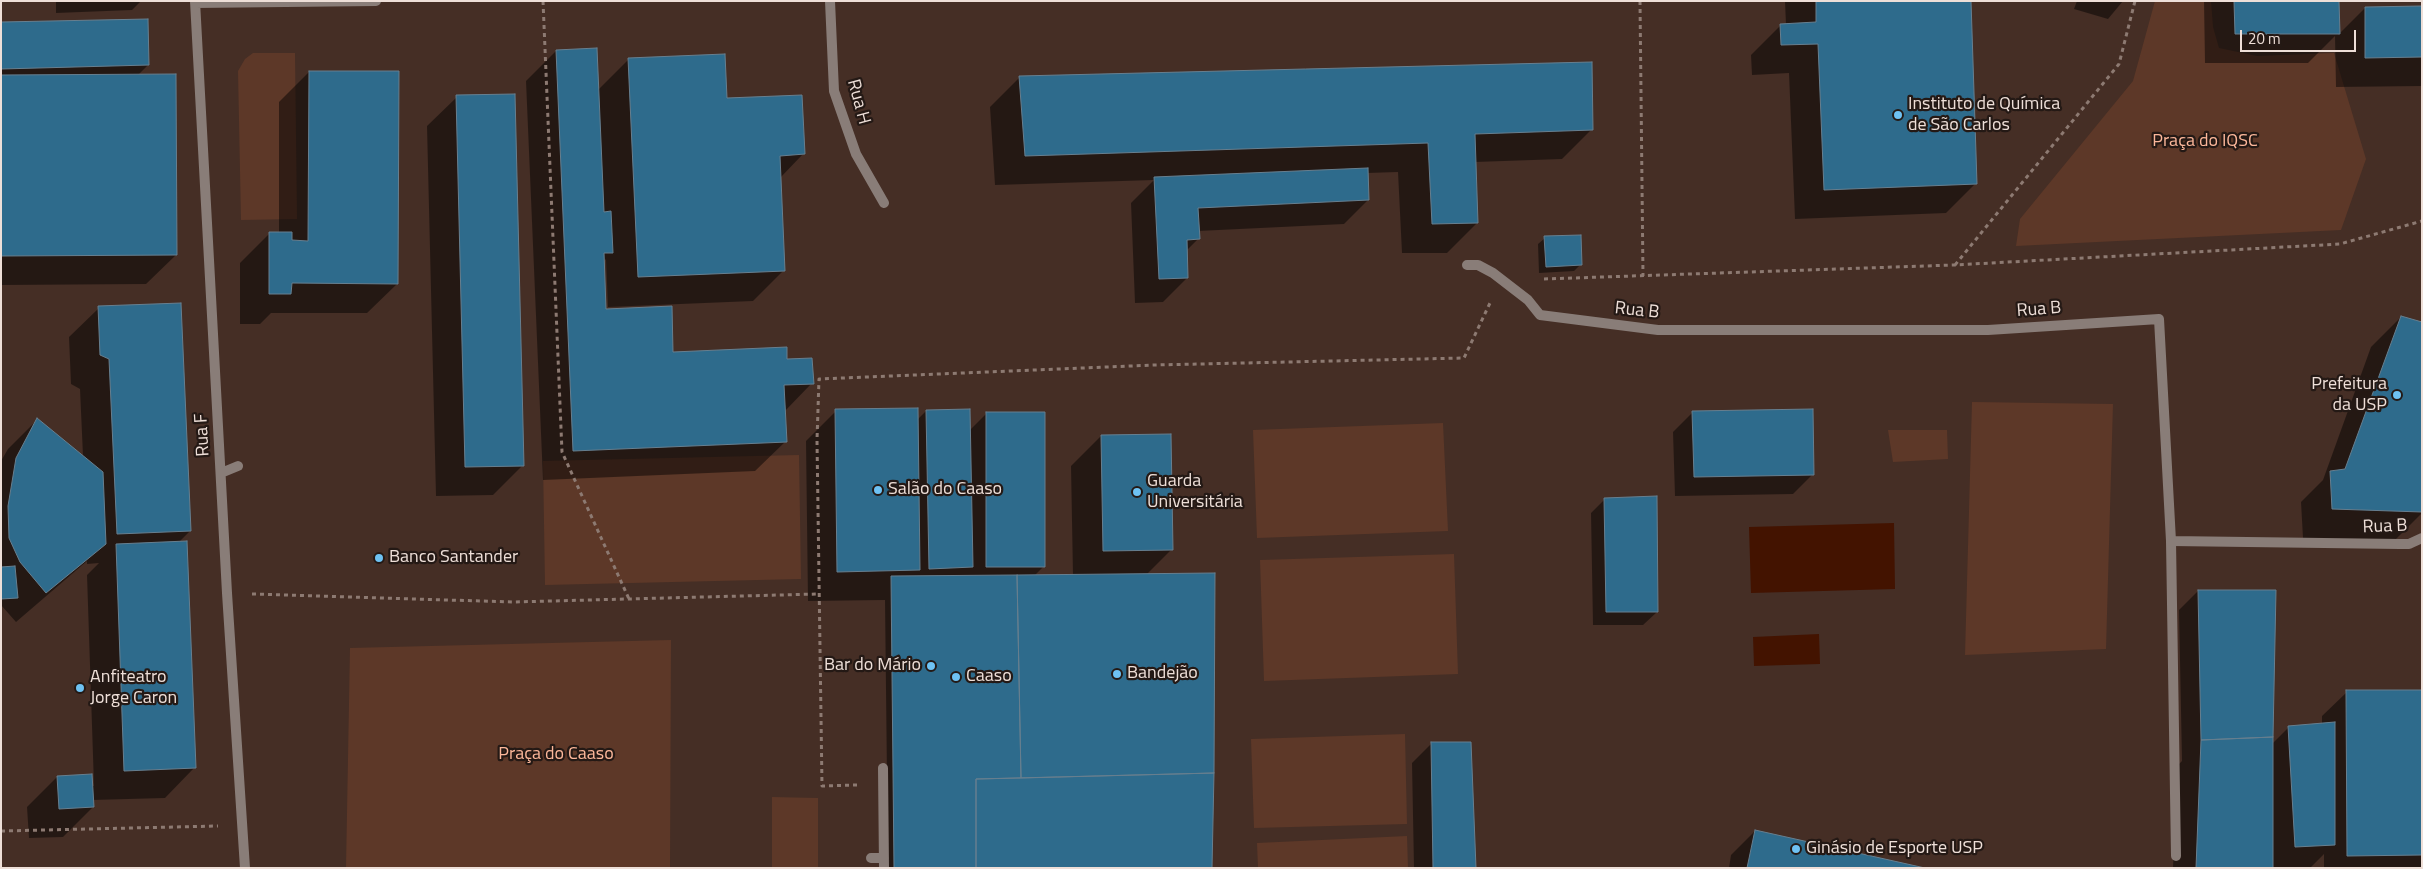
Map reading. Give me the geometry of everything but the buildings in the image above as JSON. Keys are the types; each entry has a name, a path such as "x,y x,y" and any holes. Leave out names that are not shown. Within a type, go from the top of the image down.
{"street":[{"path":"195,2 376,1"},
{"name":"Rua H","path":"830,1 834,91 856,154 884,203"},
{"name":"Rua F","path":"195,2 227,593 246,868"},
{"name":"Rua B","path":"1467,265 1478,265 1493,273 1528,300 1540,315 1658,330 1988,330 2158,319 2171,542 2409,544 2422,538"},
{"path":"221,473 238,466"},
{"path":"2171,542 2176,856"},
{"path":"871,858 884,863 883,768"}],"path":[{"path":"543,1 562,452 629,599"},
{"path":"1640,1 1643,276"},
{"path":"1954,265 2119,64 2135,1"},
{"path":"882,784 822,786 818,594 817,440 819,379 1146,366 1464,358 1500,280 1954,265 2340,244 2422,221"},
{"path":"227,593 513,602 818,594"},
{"path":"1,831 244,826"}],"green space":[{"name":"Praça do IQSC","path":"2155,1 2211,1 2213,27 2219,48 2257,56 2334,53 2366,159 2341,230 2016,246 2020,219 2133,81"},
{"path":"253,53 295,53 297,219 241,220 238,71 245,59"},
{"path":"1972,402 2113,404 2106,649 1965,655"},
{"path":"1443,423 1448,531 1257,538 1253,430"},
{"path":"1888,430 1947,430 1948,459 1893,462"},
{"path":"799,455 801,579 545,585 543,461"},
{"path":"1454,554 1458,674 1264,681 1260,560"},
{"name":"Praça do Caaso","path":"671,640 670,868 346,868 350,648"},
{"path":"1405,734 1407,824 1254,828 1251,739"},
{"path":"772,797 818,798 818,868 772,868"},
{"path":"1407,836 1408,868 1258,868 1257,843"}],"shaded area":[{"path":"1894,523 1895,589 1751,593 1749,527"},
{"path":"1819,634 1820,664 1754,666 1753,637"}],"place":[{"name":"Instituto de Química de São Carlos","path":"1898,115"},
{"name":"Prefeitura da USP","path":"2397,395"},
{"name":"Salão do Caaso","path":"878,490"},
{"name":"Guarda Universitária","path":"1137,492"},
{"name":"Banco Santander","path":"379,558"},
{"name":"Bar do Mário","path":"931,666"},
{"name":"Bandejão","path":"1117,674"},
{"name":"Caaso","path":"956,677"},
{"name":"Anfiteatro Jorge Caron","path":"80,688"},
{"name":"Ginásio de Esporte USP","path":"1796,849"}]}
